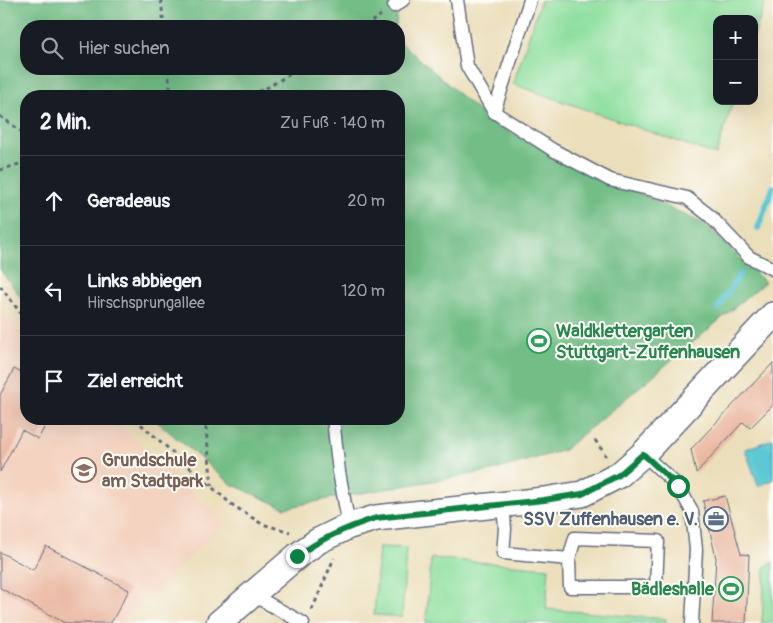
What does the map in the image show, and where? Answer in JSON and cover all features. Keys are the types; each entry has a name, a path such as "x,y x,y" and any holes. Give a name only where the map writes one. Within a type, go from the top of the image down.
{"street":[{"path":"219,623 297,556 318,541 349,526 376,518 544,500 582,494 619,475 643,454 773,315"}],"lane":[{"path":"457,0 467,66 494,112 553,150 610,180 687,198 710,216 749,257 773,269"},
{"path":"494,112 530,0"},
{"path":"334,425 339,472 349,526"},
{"path":"643,454 678,486 692,511 696,550 692,623"},
{"path":"503,503 505,529 503,553 569,559"},
{"path":"574,538 658,541 656,587 570,587 569,559 574,538"},
{"path":"253,595 306,619"}],"path":[{"path":"161,0 163,20"},
{"path":"169,75 170,90"},
{"path":"263,90 289,75"},
{"path":"0,116 20,131"},
{"path":"0,170 20,164"},
{"path":"0,286 20,312"},
{"path":"142,425 231,504 262,524"},
{"path":"206,425 212,487"},
{"path":"306,619 334,557 318,541"}],"shaded area":[{"name":"Grundschule am Stadtpark","path":"0,307 20,332 20,425 119,425 226,522 120,623 0,623"}],"green space":[{"name":"Waldklettergarten Stuttgart-Zuffenhausen","path":"0,0 398,0 396,20 20,20 20,75 405,75 405,46 493,124 706,225 765,282 564,450 491,471 285,508 231,484 161,425 405,425 405,90 20,90 20,296 0,269"},
{"path":"541,0 766,0 758,25 758,15 713,15 713,105 732,105 716,155 513,84"},
{"path":"379,547 406,548 402,617 374,615"},
{"path":"431,558 549,568 546,609 666,619 665,623 426,623"},
{"path":"773,562 773,623 762,623 765,567"}],"water":[{"path":"773,439 773,480 758,486 745,449"}],"building":[{"path":"773,363 773,405 750,428 743,422 696,473 691,449"},
{"path":"14,369 20,372 20,425 46,425 38,439 22,430 0,472 0,395"},
{"name":"Bädleshalle","path":"725,496 741,554 749,555 746,623 712,623 716,558 703,501"},
{"path":"46,546 129,590 111,623 65,623 0,588 0,552 33,570"}],"waterway":[{"path":"758,228 773,187"},
{"path":"718,308 740,274"}],"place":[{"name":"Waldklettergarten Stuttgart-Zuffenhausen","path":"539,341"},
{"name":"Grundschule am Stadtpark","path":"84,470"},
{"name":"SSV Zuffenhausen e. V.","path":"716,519"},
{"name":"Bädleshalle","path":"731,589"}],"route":[{"path":"297,556 318,541 349,526 376,518 544,500 582,494 619,475 643,454 678,486"}]}
